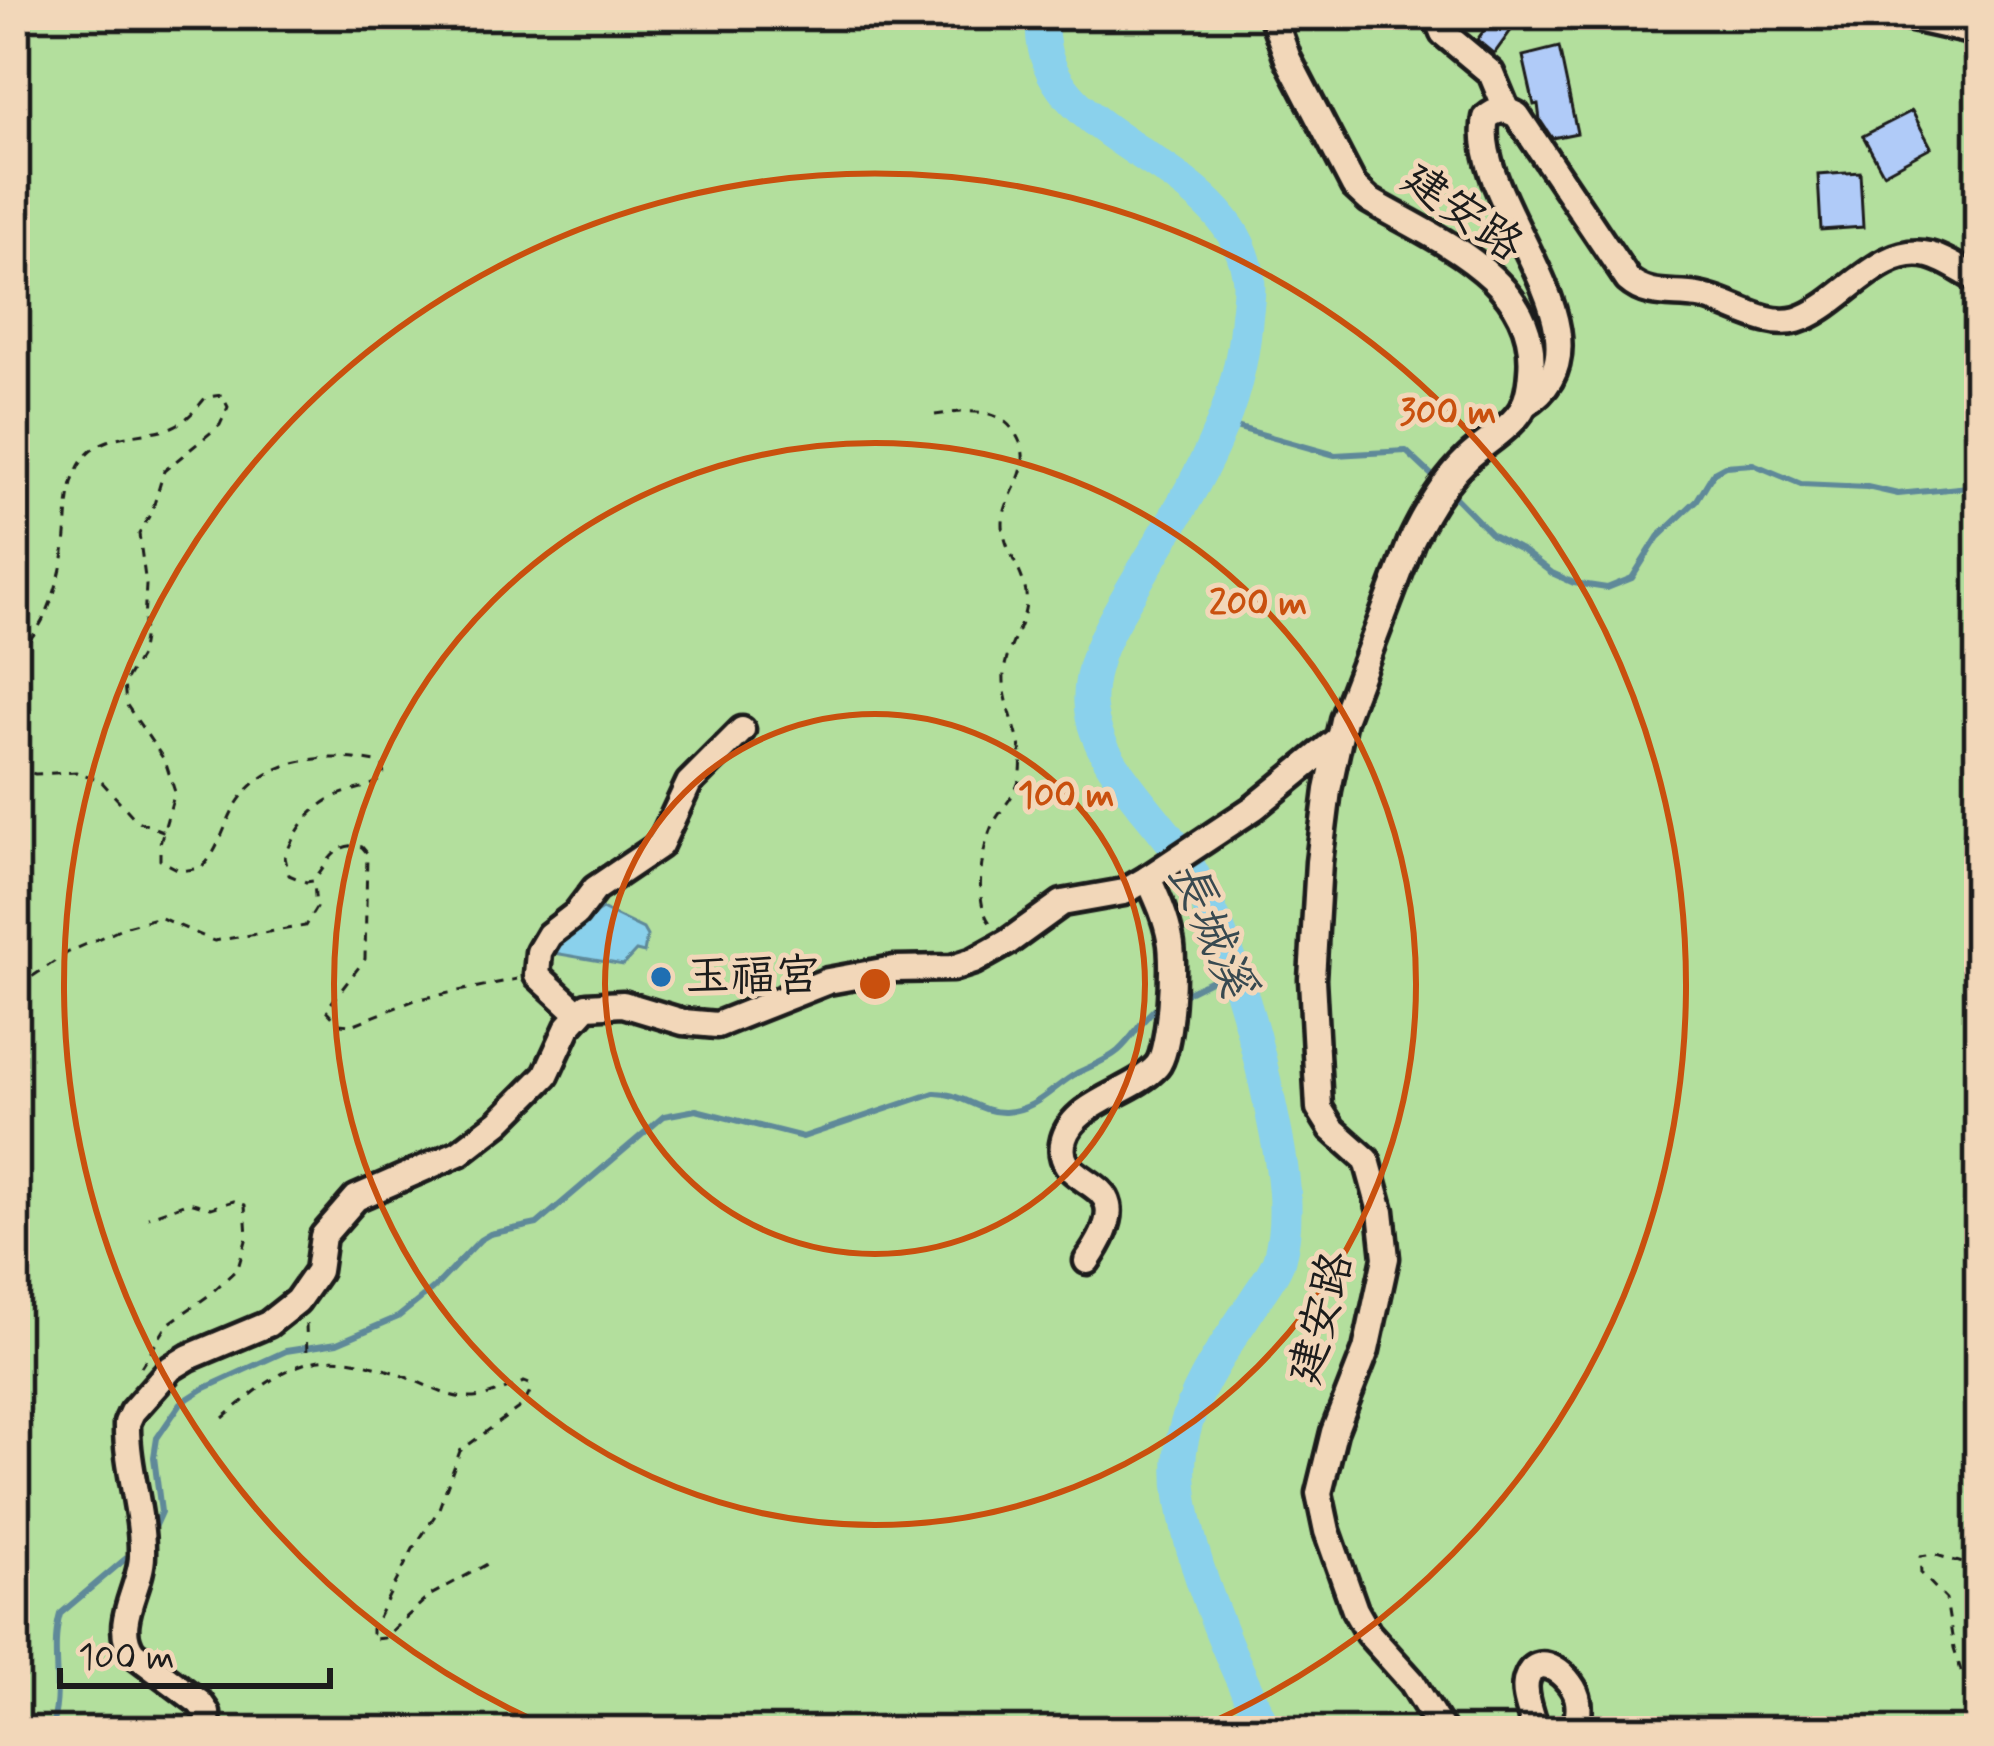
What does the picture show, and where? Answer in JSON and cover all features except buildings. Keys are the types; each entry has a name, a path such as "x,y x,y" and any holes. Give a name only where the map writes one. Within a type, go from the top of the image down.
{"street":[{"name":"建安路","path":"1272,15 1288,59 1354,186 1369,200 1482,268 1521,310 1532,361 1524,405 1517,417 1458,469 1411,542 1338,739 1318,862 1312,979 1316,1089 1324,1119 1367,1160 1381,1211 1386,1258 1366,1349 1328,1453 1321,1506 1342,1578 1362,1624 1412,1682 1442,1731"},
{"path":"1436,15 1443,32 1491,74 1506,109 1523,124 1628,280 1648,292 1702,296 1780,322 1816,311 1865,275 1913,253 1939,258 1979,280"},
{"path":"1898,15 1979,33"},
{"path":"1506,109 1486,118 1483,144 1548,295 1557,332 1552,380 1546,392 1524,405"},
{"path":"577,1012 537,975 539,952 549,935 577,914 601,884 660,845 689,783 742,730"},
{"path":"208,1731 207,1713 200,1703 125,1643 125,1621 142,1556 128,1423 132,1412 171,1368 268,1324 297,1301 318,1271 323,1235 356,1198 459,1153 499,1122 546,1076 577,1012 587,1006 623,1004 683,1022 717,1025 814,984 894,969 952,968 1008,942 1062,904 1124,892 1255,807 1338,739"},
{"path":"1087,1261 1106,1235 1110,1211 1102,1195 1067,1164 1062,1153 1066,1132 1082,1114 1152,1071 1168,1043 1172,953 1154,873"},
{"path":"1535,1731 1525,1689 1536,1667 1548,1665 1563,1672 1579,1699 1575,1731"}],"path":[{"path":"15,652 30,641 44,616 61,566 76,472 87,455 123,434 170,427 185,420 206,397 222,395 228,407 220,425 169,464 139,534 146,585 143,639 140,656 124,683 126,704 171,773 175,792 160,843 160,860 181,872 208,862 241,798 270,770 326,760 376,762 386,771 378,783 338,795 305,818 292,838 285,867 297,879 313,881"},
{"path":"935,415 975,409 996,415 1020,443 1024,461 1006,503 1003,524 1026,596 1004,675 1004,693 1022,749 1021,775 1017,790 991,829 981,902 984,917 1008,942"},
{"path":"15,768 35,774 76,772 100,780 137,821 166,832"},
{"path":"15,981 30,978 67,952 158,917 214,941 305,926 316,908 313,881 338,848 355,844 367,853 365,959 326,1010 339,1024 352,1025 415,1000 537,975"},
{"path":"148,1217 189,1202 211,1208 234,1201 245,1204 247,1237 238,1268 168,1324 140,1368 152,1390"},
{"path":"223,1418 291,1370 320,1358 348,1357 377,1364 443,1392 470,1398 529,1384 524,1404 460,1451 438,1511 413,1549 372,1630 372,1639 384,1638 429,1596 491,1562"},
{"path":"1979,1568 1933,1554 1920,1556 1922,1573 1946,1599 1954,1649 1979,1726"}],"green space":[{"path":"15,15 1979,15 1979,1731 15,1731"}],"water":[{"path":"602,909 643,929 647,936 644,953 636,951 623,965 554,953 553,940"}],"waterway":[{"name":"長城溪","path":"1043,15 1047,58 1066,93 1096,122 1205,201 1233,234 1249,280 1241,358 1222,425 1192,488 1105,638 1090,703 1104,750 1182,855 1221,935 1252,1028 1280,1157 1285,1209 1279,1259 1195,1400 1183,1437 1180,1469 1183,1506 1204,1587 1266,1731"},
{"path":"1225,424 1335,455 1406,451 1439,482"},
{"path":"1449,491 1492,535 1552,573 1574,583 1607,588 1632,578 1658,537 1697,500 1714,472 1725,466 1753,464 1801,484 1867,487 1898,494 1979,486"},
{"path":"1180,996 1236,968"},
{"path":"152,1532 161,1512 154,1457 157,1438 181,1403 286,1351 337,1343 398,1317 480,1240 537,1224 664,1116 696,1110 803,1137 934,1093 996,1111 1016,1110 1113,1055 1162,1003"},
{"path":"50,1731 60,1614 130,1555"}],"place":[{"name":"玉福宮","path":"661,977"}]}
